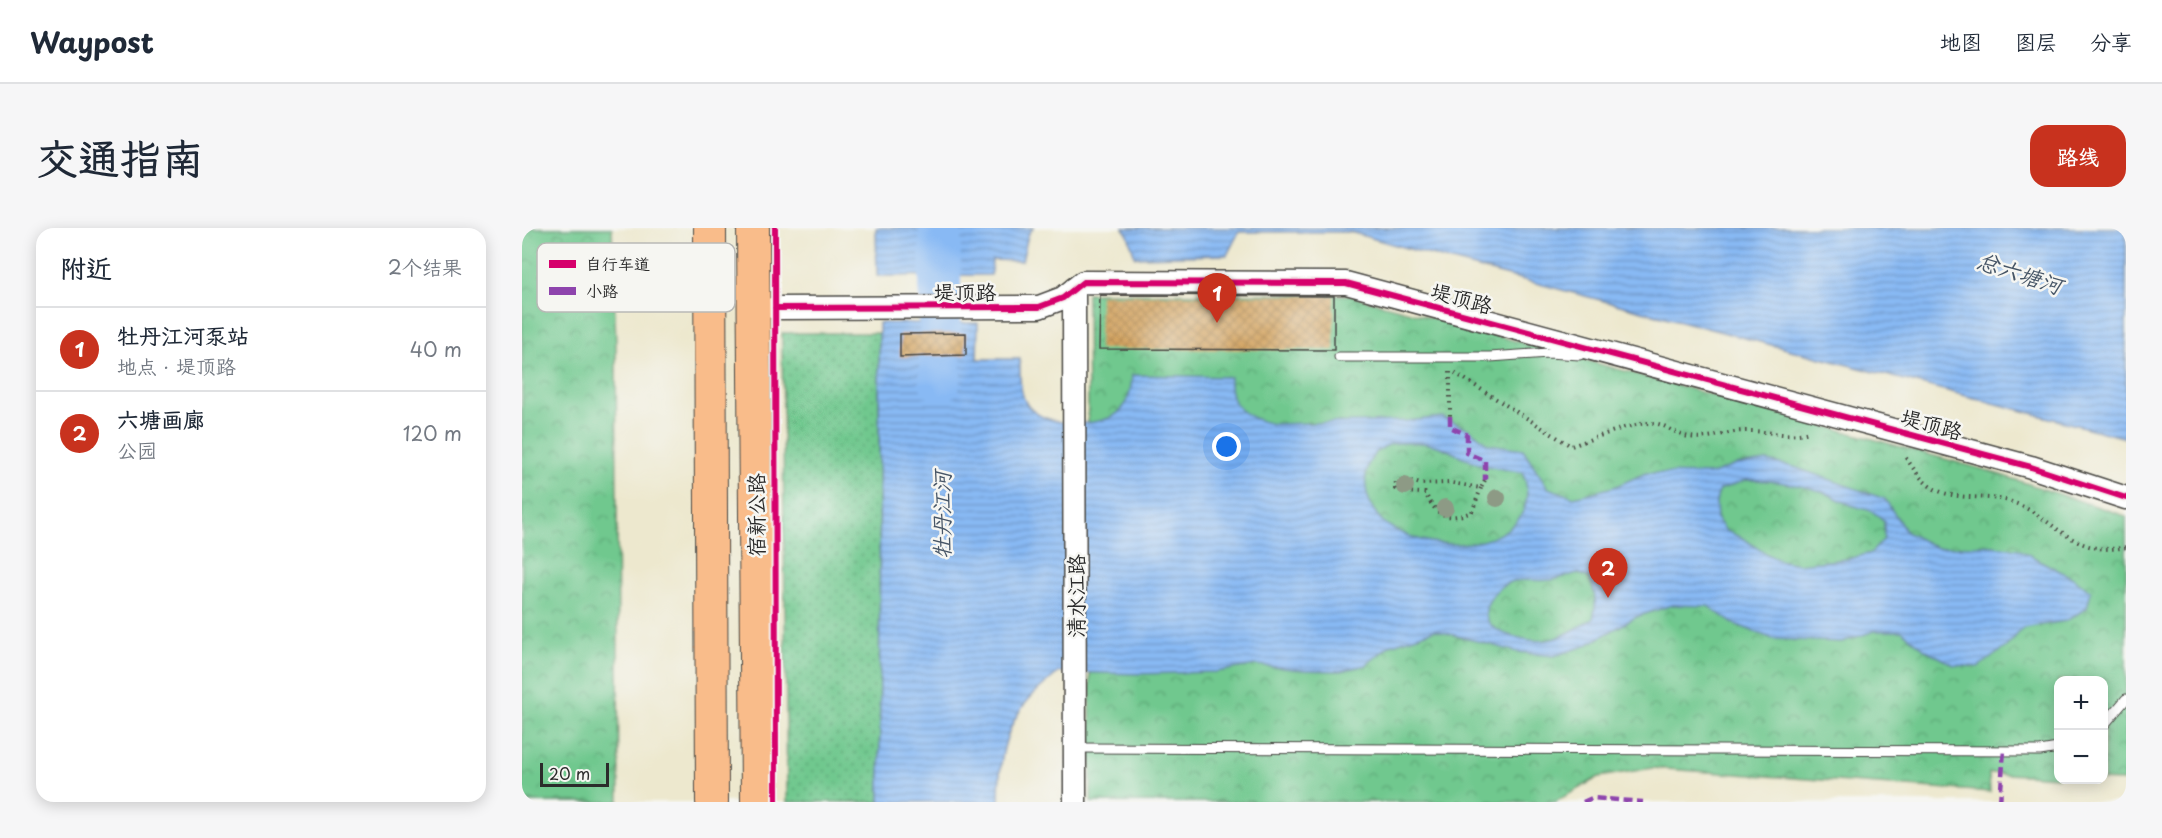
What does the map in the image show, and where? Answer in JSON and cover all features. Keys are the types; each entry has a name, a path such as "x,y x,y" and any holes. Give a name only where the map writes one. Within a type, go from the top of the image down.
{"highway":[{"name":"宿新公路","path":"710,228 710,243"},
{"name":"宿新公路","path":"753,228 757,802"},
{"name":"宿新公路","path":"710,312 712,802"}],"street":[{"name":"堤顶路","path":"775,308 1039,307 1063,298 1083,282 1346,283 2020,464 2126,498"},
{"name":"清水江路","path":"1074,289 1076,389 1075,802"}],"lane":[{"path":"1339,357 1490,357 1548,353 1621,357"},
{"path":"2108,719 2126,699"},
{"path":"1075,748 2040,751 2054,749"}],"path":[{"path":"1450,416 1450,369 1571,446 1639,425 1653,423 1683,436 1700,438 1716,437 1736,431 1786,436 1799,435 1818,429"},
{"path":"1902,452 1924,482 1935,490 2007,500 2029,510 2063,535 2081,544 2115,549 2126,547"},
{"path":"1481,488 1452,483 1420,484 1408,480 1396,481 1395,489 1403,492 1425,493 1430,505 1438,513 1449,518 1460,517 1472,512 1485,480"}],"green space":[{"path":"522,228 612,228 613,243 537,243 537,312 615,312 619,802 522,802"},
{"path":"1087,293 1348,295 1989,471 2126,516 2126,781 2108,780 2108,676 2054,676 2054,777 1989,773 1990,792 1652,768 1599,777 1555,802 1091,802"},
{"path":"782,333 879,333 880,802 787,802"}],"water":[{"path":"876,228 1033,228 1028,235 1022,261 992,260 991,275 877,276"},
{"name":"总六塘河","path":"1123,228 2126,228 2126,438 1452,261 1350,232 1239,232 1227,255 1135,257 1128,235"},
{"path":"879,323 978,323 977,359 1020,359 1021,386 1025,401 1032,410 1056,421 1086,423 1112,416 1121,410 1126,402 1131,389 1132,375 1230,377 1232,396 1240,409 1254,418 1273,424 1407,421 1442,417 1471,430 1488,444 1523,449 1548,488 1574,497 1614,487 1646,473 1712,474 1736,465 1767,461 1794,467 1885,499 1906,532 1937,548 1985,545 2018,549 2073,578 2091,591 2087,608 2066,621 2023,628 2006,647 1978,667 1954,665 1926,650 1902,631 1874,631 1842,642 1773,639 1732,623 1708,606 1672,605 1636,617 1585,646 1554,656 1518,652 1435,630 1390,645 1366,665 1341,671 1256,665 1216,672 1138,674 1059,672 1031,697 1014,721 1004,746 999,802 880,802","holes":["1423,443 1439,446 1480,464 1522,472 1527,491 1523,511 1516,522 1503,532 1488,539 1455,544 1438,543 1406,535 1382,520 1368,498 1366,472 1370,460 1379,450 1391,444","1746,480 1784,483 1821,491 1876,514 1884,521 1884,539 1871,553 1848,559 1798,564 1779,560 1726,531 1717,519 1716,502 1719,490","1578,573 1589,578 1595,598 1593,619 1559,637 1542,641 1502,632 1487,620 1488,602 1506,584 1522,580 1558,579"]}],"building":[{"path":"1100,295 1334,296 1334,350 1099,349"},
{"path":"966,333 966,355 900,357 900,334"}],"waterway":[{"name":"牡丹江河","path":"940,228 940,381"}],"marked path":[{"path":"1450,416 1450,427 1467,435 1467,453 1485,461 1485,480"},
{"path":"2000,802 2004,750"},
{"path":"1583,802 1592,798 1643,802"}],"cycle path":[{"path":"775,228 776,802"},
{"path":"775,308 1039,307 1063,298 1083,282 1346,283 2031,467 2126,498"}],"place":[{"name":"牡丹江河泵站","path":"1217,323"},
{"name":"六塘画廊","path":"1608,598"}]}
